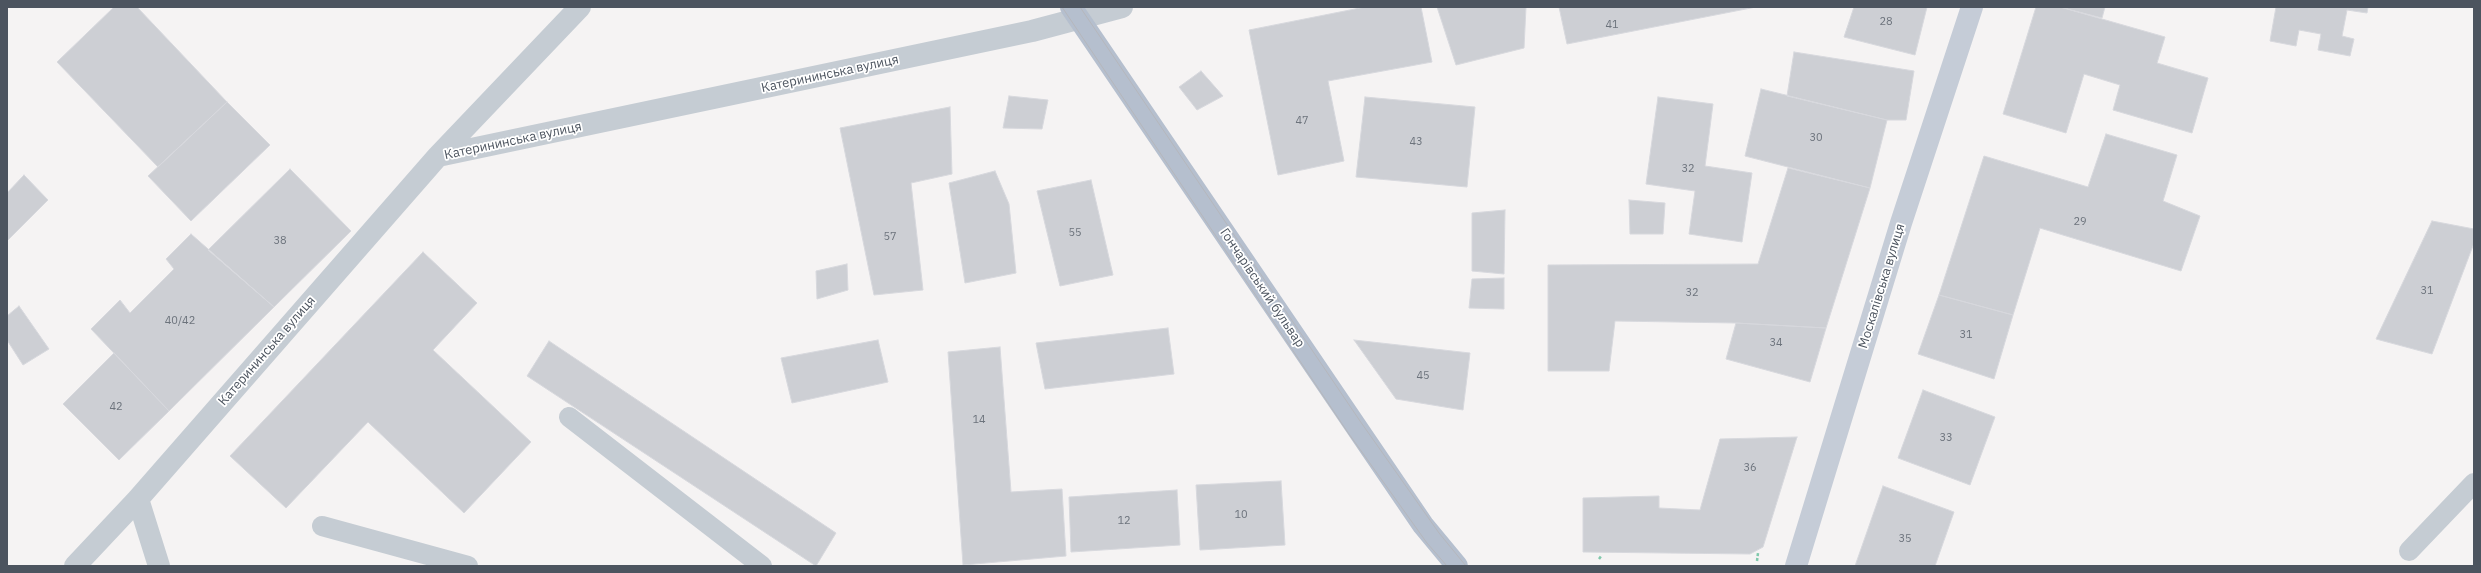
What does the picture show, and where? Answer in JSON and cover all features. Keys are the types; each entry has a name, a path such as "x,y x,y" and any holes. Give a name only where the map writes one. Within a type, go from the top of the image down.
{"main road":[{"name":"Москалівська вулиця","path":"1796,566 1899,231 1972,7"},
{"name":"Гончарівський бульвар","path":"1075,12 1423,525 1456,566"}],"street":[{"path":"438,156 580,7"},
{"name":"Катерининська вулиця","path":"75,566 138,499 438,156 1032,31 1075,12 1122,7"},
{"path":"138,499 159,566"}],"lane":[{"path":"569,417 741,560 762,566"},
{"path":"2409,551 2474,483"},
{"path":"322,526 468,566"}],"path":[{"path":"1757,561 1758,553"},
{"path":"1599,559 1602,555"}],"building":[{"path":"114,7 137,7 227,102 158,167 57,62"},
{"path":"1365,7 1421,7 1432,62 1328,81 1344,161 1278,175 1249,30"},
{"path":"1437,7 1526,7 1524,48 1456,65"},
{"path":"1559,7 1756,7 1567,44"},
{"path":"1854,7 1927,7 1915,55 1844,37"},
{"path":"2036,7 2060,7 2165,37 2157,63 2208,78 2192,133 2113,110 2120,85 2084,74 2066,133 2003,114"},
{"path":"2060,7 2105,7 2102,18"},
{"path":"2276,7 2368,7 2367,13 2347,10 2342,36 2354,39 2350,56 2318,50 2321,34 2299,30 2296,46 2270,41"},
{"path":"1794,52 1914,71 1906,120 1887,120 1787,96"},
{"path":"1201,71 1223,96 1197,110 1179,87"},
{"path":"1761,89 1887,120 1870,188 1745,156"},
{"path":"1009,96 1048,100 1042,129 1003,128"},
{"path":"1365,97 1475,107 1467,187 1356,177"},
{"path":"1658,97 1713,104 1705,166 1752,173 1742,242 1689,234 1695,191 1646,184"},
{"path":"227,102 270,145 191,221 148,176"},
{"path":"950,107 952,174 911,183 923,290 874,295 840,128"},
{"path":"2106,134 2177,155 2163,201 2200,216 2181,271 2040,228 2013,315 1939,295 1984,156 2088,187"},
{"path":"1788,168 1870,188 1826,328 1736,323 1615,321 1609,371 1548,371 1548,265 1758,264"},
{"path":"290,169 351,231 274,307 208,250"},
{"path":"995,171 1009,204 1016,273 965,283 949,183"},
{"path":"24,175 48,200 7,241 7,193"},
{"path":"1091,180 1113,275 1060,286 1037,191"},
{"path":"1629,200 1665,203 1663,234 1630,234"},
{"path":"1505,210 1504,274 1472,271 1472,213"},
{"path":"2432,221 2474,229 2474,243 2432,354 2376,339"},
{"path":"191,234 274,307 169,411 91,329 120,300 130,313 174,269 166,259"},
{"path":"423,252 477,303 433,350 531,442 464,513 368,422 286,508 230,456"},
{"path":"847,264 848,290 817,299 816,271"},
{"path":"1504,278 1504,309 1469,308 1472,279"},
{"path":"1939,295 2013,315 1994,379 1918,354"},
{"path":"19,306 49,349 23,365 7,340 7,316"},
{"path":"1736,323 1826,328 1810,382 1726,359"},
{"path":"1168,328 1174,374 1045,389 1036,343"},
{"path":"878,340 888,382 792,403 781,358"},
{"path":"1354,340 1470,353 1463,410 1396,399"},
{"path":"549,341 836,533 816,566 527,376"},
{"path":"1000,347 1011,492 1062,489 1066,556 963,565 948,352"},
{"path":"114,353 169,411 119,460 63,404"},
{"path":"1923,390 1995,417 1970,485 1898,458"},
{"path":"1797,437 1763,547 1750,554 1583,552 1583,498 1659,496 1659,508 1700,510 1720,439"},
{"path":"1281,481 1285,545 1200,550 1196,485"},
{"path":"1883,486 1954,512 1935,566 1855,566"},
{"path":"1177,490 1180,545 1071,552 1069,497"}],"tram line":[{"path":"1062,7 1349,434 1427,543 1447,566"},
{"path":"1080,7 1360,421 1439,533 1466,566"}]}
